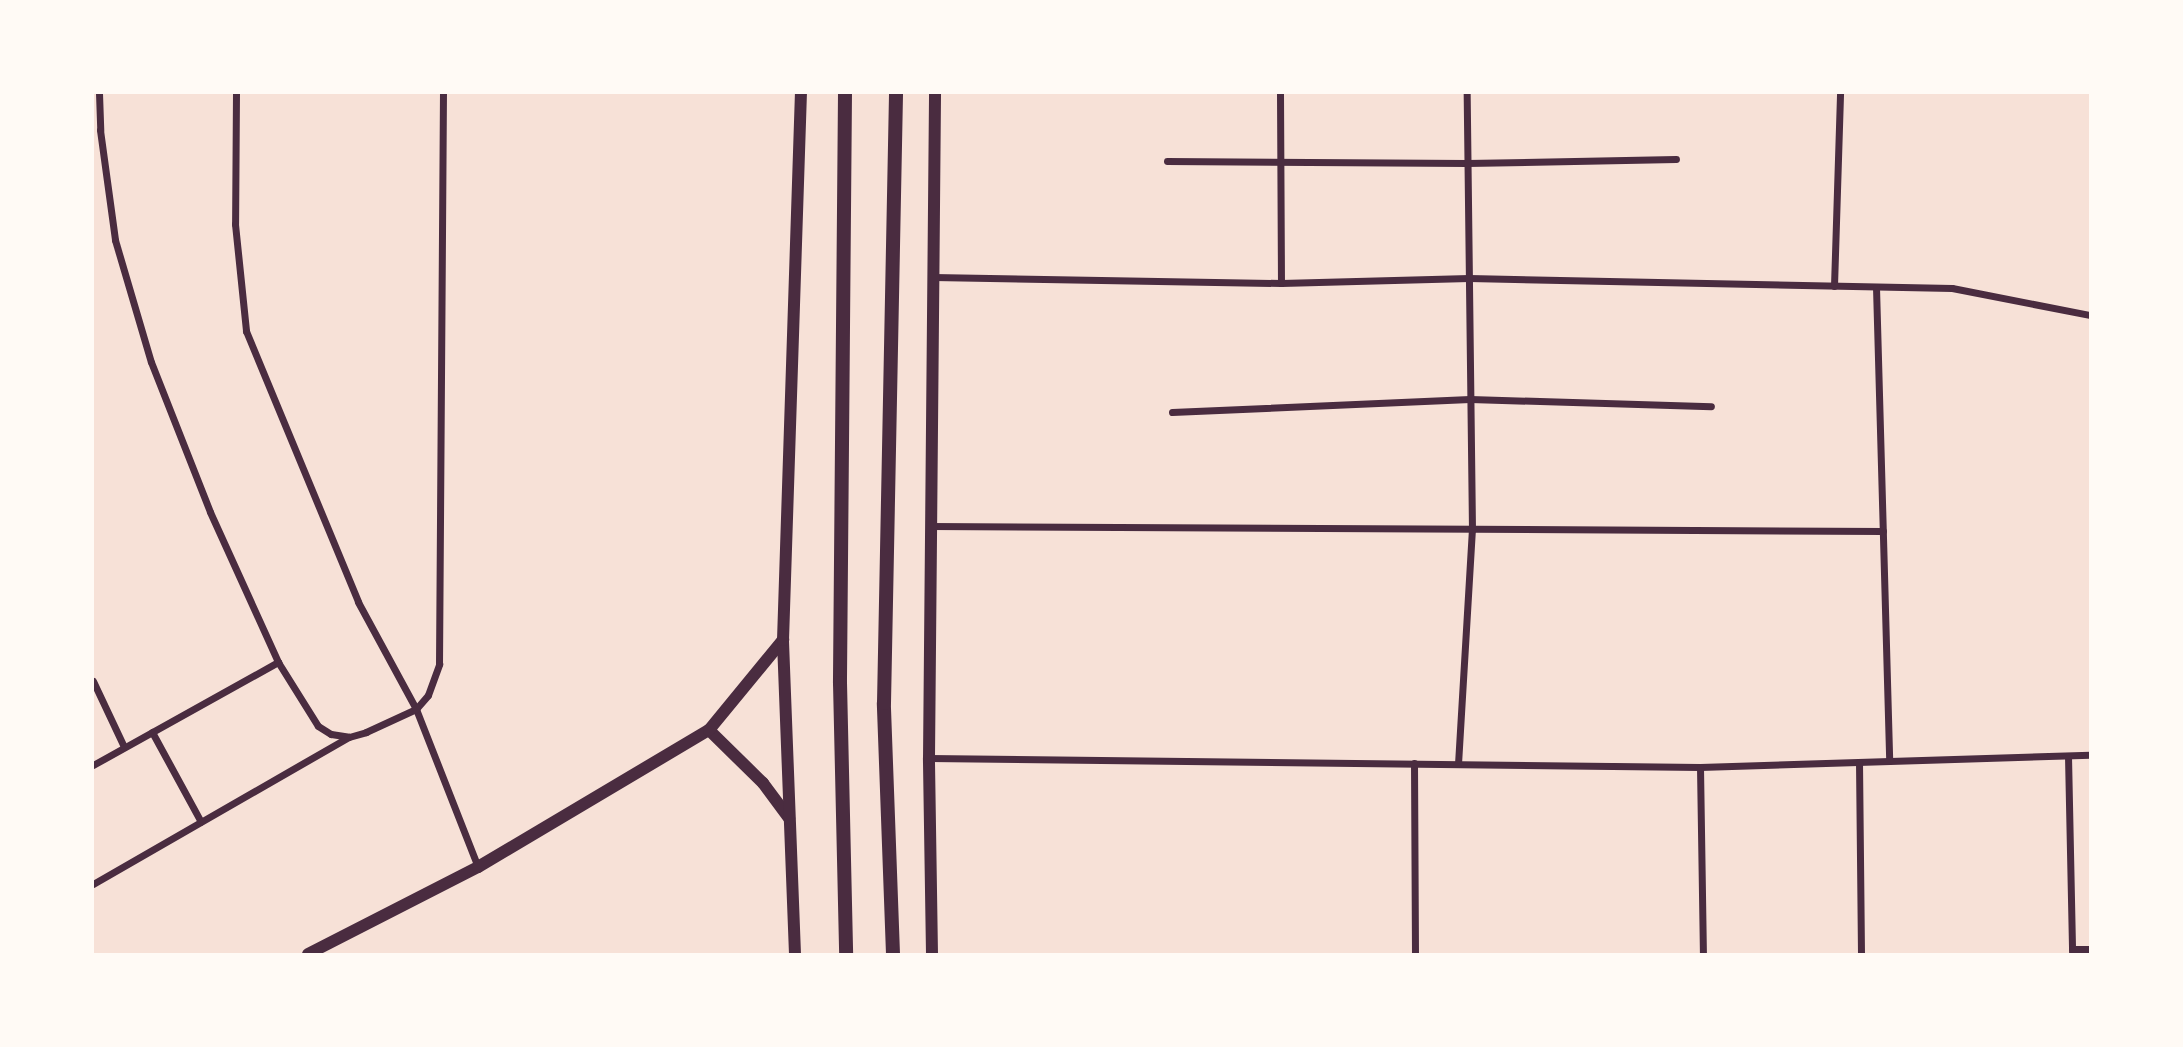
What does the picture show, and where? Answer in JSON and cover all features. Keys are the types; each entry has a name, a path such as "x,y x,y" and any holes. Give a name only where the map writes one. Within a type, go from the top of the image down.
{"main road":[{"path":"845,93 840,683 846,954"},
{"path":"893,954 884,703 896,93"}],"street":[{"path":"99,93 100,130 115,240 151,362 210,512 278,662 318,726 331,734 349,737"},
{"path":"236,93 235,224 247,331 358,602 416,709 478,867"},
{"path":"93,884 349,737 416,709 428,695 439,664 443,93"},
{"path":"795,954 783,640 801,93"},
{"path":"932,954 929,758 935,93"},
{"path":"1280,93 1281,283"},
{"path":"1458,764 1472,530 1467,93"},
{"path":"1834,286 1840,93"},
{"path":"1167,161 1467,163 1676,159"},
{"path":"932,277 1281,283 1469,278 1952,289 2090,314"},
{"path":"1876,287 1889,761"},
{"path":"1172,412 1470,399 1711,406"},
{"path":"930,526 1883,531"},
{"path":"308,954 478,867 709,730 783,640"},
{"path":"93,765 278,662"},
{"path":"93,681 124,747"},
{"path":"709,730 763,783 789,818"},
{"path":"152,732 201,822"},
{"path":"929,758 1700,767 2090,755"},
{"path":"2068,756 2072,952 2090,949"},
{"path":"1859,762 1861,954"},
{"path":"1413,763 1415,954"},
{"path":"1700,767 1703,954"}]}
